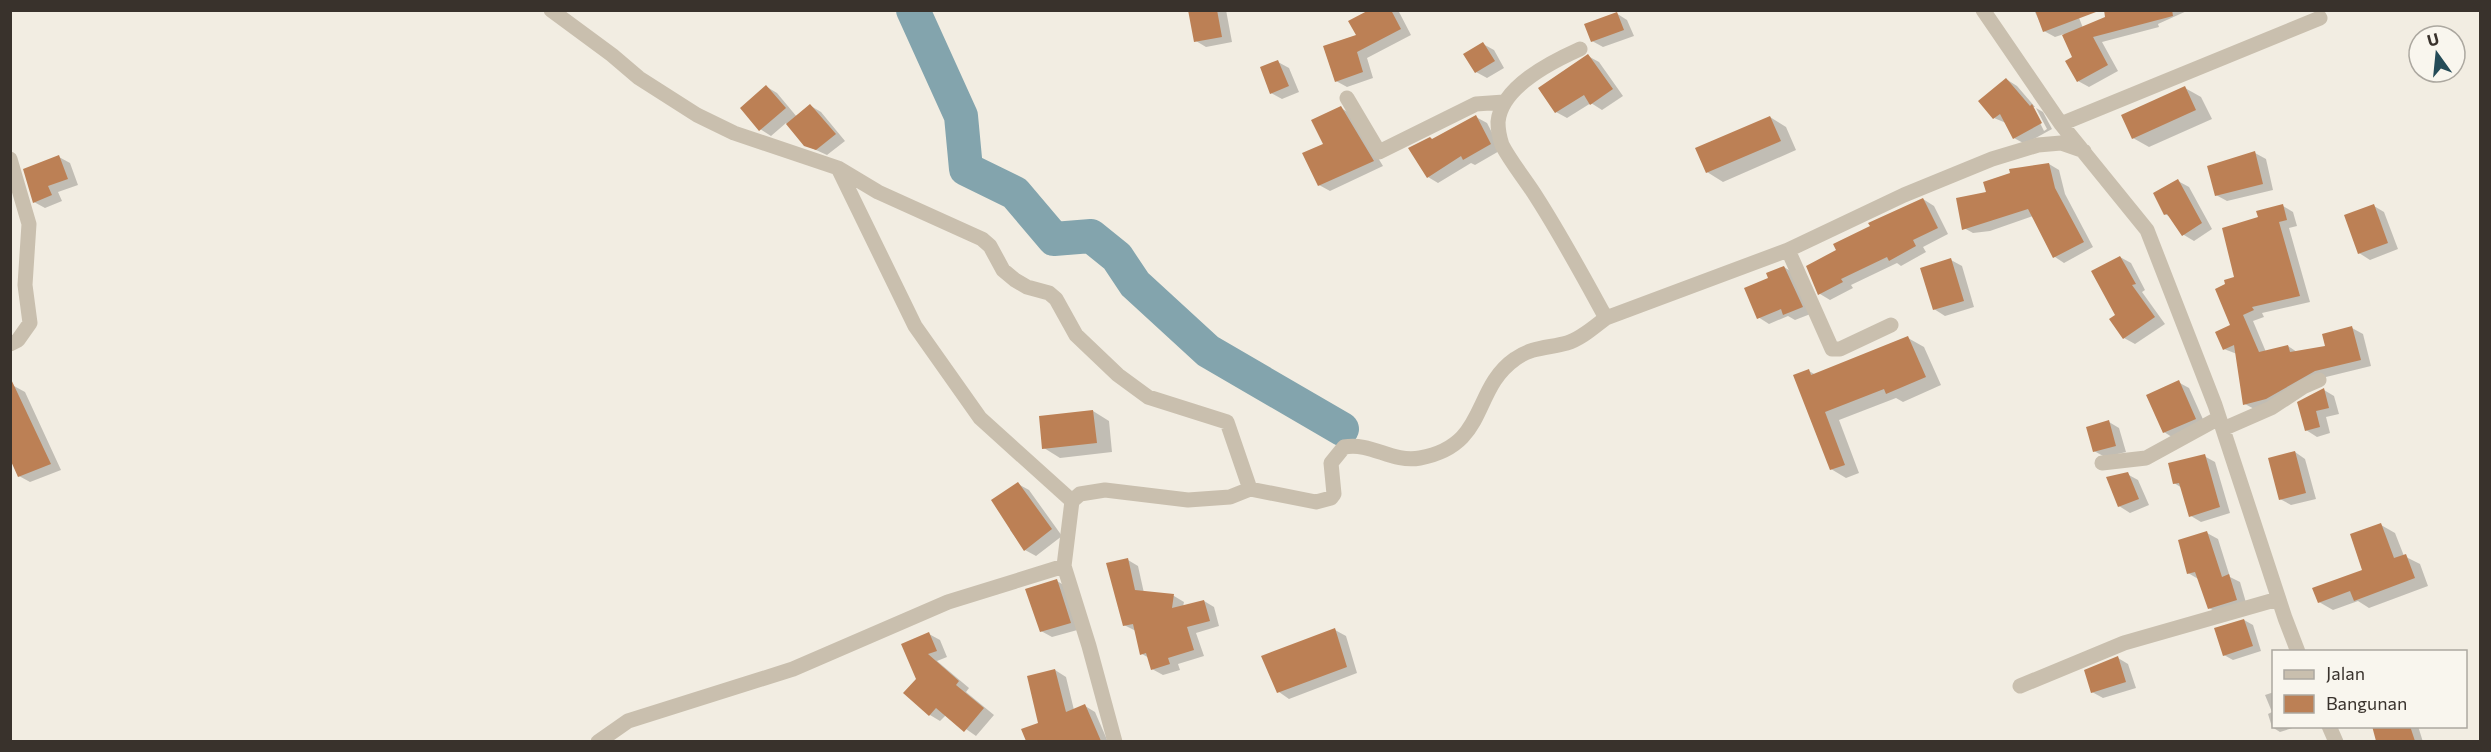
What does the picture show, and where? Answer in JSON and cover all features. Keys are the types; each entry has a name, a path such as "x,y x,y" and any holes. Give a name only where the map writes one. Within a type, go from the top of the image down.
{"street":[{"path":"551,10 639,78 697,115 734,133 838,168 878,192 982,239 990,246 1003,270 1027,287 1049,293 1086,347 1118,375 1148,397 1227,422 1250,489"},
{"path":"1983,10 2061,124 2147,230 2221,424 2278,599 2298,650"},
{"path":"2061,124 2320,18"},
{"path":"1580,49 1544,69 1504,102 1498,123 1501,142 1562,240 1606,318"},
{"path":"1347,98 1379,152 1476,104 1504,102"},
{"path":"1114,741 1089,645 1064,566 1072,501 1080,494 1105,490 1188,500 1230,497 1250,489 1316,502 1325,501 1334,494 1331,463 1344,447 1366,447 1396,459 1420,458 1449,448 1468,433 1503,370 1515,358 1534,349 1578,339 1606,318 1788,250 1904,195 1992,159 2038,145 2061,143 2085,151"},
{"path":"10,159 29,224 25,285 30,323 18,340 10,344"},
{"path":"838,168 915,326 980,418 1072,501"},
{"path":"1788,250 1832,349 1840,349 1892,325"},
{"path":"2102,463 2146,458 2221,424 2271,408 2303,387 2319,380"},
{"path":"598,741 628,721 794,669 948,602 1064,566"},
{"path":"2020,686 2124,643 2278,599"}],"building":[{"path":"1188,10 1217,10 1222,37 1194,42"},
{"path":"1369,10 1391,10 1401,29 1357,52 1363,72 1335,82 1323,46 1356,35 1348,21"},
{"path":"2035,10 2096,10 2096,12 2043,32"},
{"path":"2104,10 2172,10 2173,16 2093,37 2108,65 2077,82 2065,61 2072,57 2062,35 2105,17"},
{"path":"1617,12 1624,30 1591,42 1584,24"},
{"path":"1483,42 1495,61 1475,73 1463,54"},
{"path":"1588,54 1613,89 1590,105 1584,95 1555,113 1538,88"},
{"path":"1278,60 1289,86 1270,94 1260,67"},
{"path":"2006,78 2030,106 2032,104 2042,123 2013,139 2000,114 1993,119 1978,101"},
{"path":"766,85 786,108 759,131 740,108"},
{"path":"2185,86 2196,110 2132,139 2121,115"},
{"path":"810,104 836,134 816,150 804,146 786,124"},
{"path":"1341,106 1374,161 1318,186 1302,153 1323,144 1311,120"},
{"path":"1476,115 1491,144 1463,160 1461,156 1427,178 1408,148 1430,137 1432,139"},
{"path":"1770,116 1781,141 1706,173 1695,148"},
{"path":"2255,151 2263,184 2215,196 2207,166"},
{"path":"59,155 68,179 48,186 52,195 33,203 23,169"},
{"path":"2049,163 2055,188 2084,242 2053,258 2028,209 1962,230 1956,198 1986,192 1983,182 2010,173 2009,169"},
{"path":"2178,179 2202,223 2182,236 2167,214 2164,215 2153,193"},
{"path":"1923,198 1938,228 1913,240 1916,246 1889,261 1887,257 1841,279 1843,282 1818,295 1806,266 1836,250 1833,244 1870,226 1868,223"},
{"path":"2283,204 2287,220 2279,222 2300,296 2252,307 2254,310 2243,315 2259,352 2288,345 2290,352 2325,346 2322,334 2352,326 2361,360 2315,371 2266,399 2243,405 2234,345 2223,350 2215,332 2230,325 2215,289 2225,284 2224,280 2234,277 2222,228 2258,217 2256,211"},
{"path":"2374,204 2388,243 2358,254 2344,215"},
{"path":"2120,256 2136,284 2132,285 2155,317 2123,339 2109,319 2115,315 2091,271"},
{"path":"1951,258 1964,301 1933,310 1920,268"},
{"path":"1784,266 1803,307 1783,315 1781,309 1757,319 1744,288 1768,278 1766,273"},
{"path":"1908,336 1926,377 1886,394 1884,389 1825,412 1845,465 1830,470 1793,375 1809,369 1811,375"},
{"path":"10,377 51,464 18,477 10,459"},
{"path":"2179,380 2196,419 2163,433 2146,395"},
{"path":"2324,388 2329,408 2316,411 2320,427 2305,431 2297,402"},
{"path":"1093,410 1097,443 1042,449 1039,416"},
{"path":"2109,420 2116,446 2093,452 2086,427"},
{"path":"2295,451 2306,493 2279,500 2268,458"},
{"path":"2205,454 2220,507 2189,517 2179,483 2173,484 2168,463"},
{"path":"2128,472 2139,499 2118,507 2106,477"},
{"path":"1018,482 1052,529 1024,551 991,500"},
{"path":"2381,523 2394,558 2406,554 2415,578 2354,601 2350,591 2318,603 2312,588 2362,570 2350,534"},
{"path":"2207,531 2222,577 2229,574 2237,600 2208,609 2195,572 2187,574 2178,540"},
{"path":"1128,558 1135,590 1174,594 1172,608 1204,600 1210,621 1187,627 1194,650 1168,658 1170,664 1151,670 1146,653 1140,655 1133,624 1123,626 1106,563"},
{"path":"1057,579 1071,623 1040,632 1025,589"},
{"path":"2244,619 2253,646 2223,656 2214,628"},
{"path":"1335,628 1347,667 1277,693 1261,656"},
{"path":"929,632 937,651 928,654 959,681 956,685 984,708 964,732 936,708 929,716 903,693 916,679 901,644"},
{"path":"2118,656 2126,682 2091,693 2084,670"},
{"path":"1055,669 1066,712 1085,704 1101,741 1026,741 1021,729 1038,723 1027,676"},
{"path":"2373,728 2411,728 2415,741 2376,741"}],"waterway":[{"path":"913,10 961,116 966,169 1015,193 1054,239 1091,236 1117,257 1135,284 1208,351 1342,429"}]}
